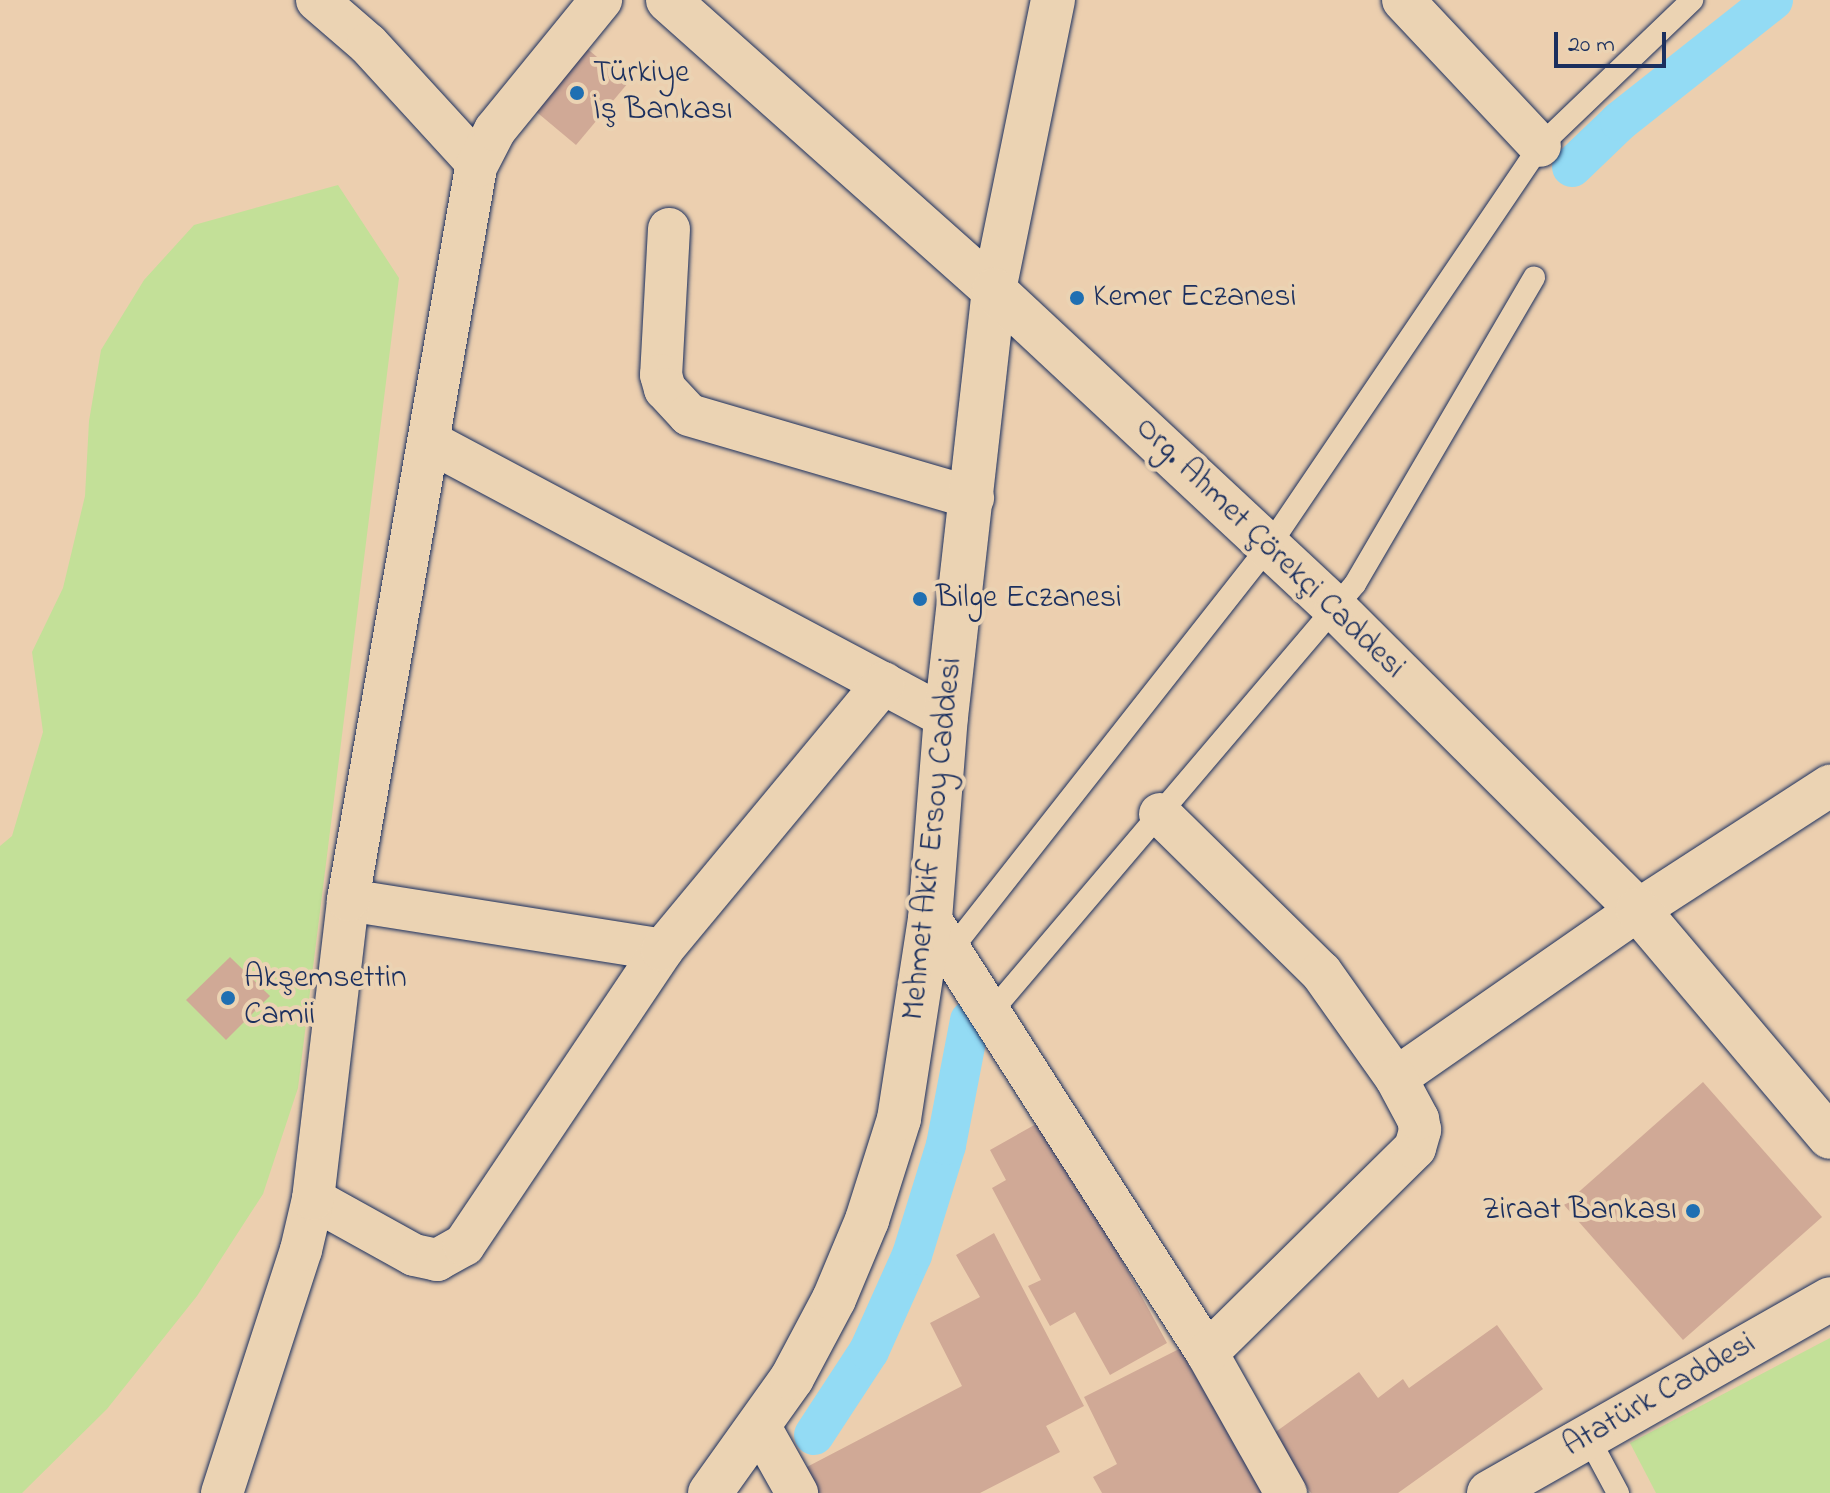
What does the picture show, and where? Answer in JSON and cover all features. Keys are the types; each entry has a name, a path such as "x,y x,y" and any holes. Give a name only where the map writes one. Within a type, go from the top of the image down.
{"street":[{"path":"317,0 368,44 477,163"},
{"path":"222,1493 301,1250 313,1199 348,900 477,163 495,130 601,0"},
{"name":"Org. Ahmet Çörekçi Caddesi","path":"668,0 994,290 1336,609 1638,910 1830,1137"},
{"name":"Mehmet Akif Ersoy Caddesi","path":"710,1493 792,1378 834,1299 867,1220 899,1119 918,994 941,934 946,717 994,290 1053,0"},
{"path":"1403,0 1540,146"},
{"path":"669,229 661,375 665,389 689,415 973,498"},
{"path":"430,442 946,717"},
{"path":"313,1199 414,1255 437,1260 451,1255 464,1245 662,950 884,683"},
{"path":"1396,1078 1638,910 1830,786"},
{"path":"1160,814 1321,972 1396,1078 1418,1119 1420,1130 1415,1148 1207,1353"},
{"path":"348,900 662,950"},
{"path":"941,934 1207,1353 1286,1493"},
{"name":"Atatürk Caddesi","path":"1489,1493 1830,1299"},
{"path":"760,1427 797,1493"}],"lane":[{"path":"941,934 1269,546 1540,146 1692,0"},
{"path":"992,1011 1336,609 1373,556 1534,278"},
{"path":"1588,1437 1618,1493"}],"green space":[{"path":"338,185 399,278 298,1088 263,1194 197,1296 107,1409 22,1493 0,1493 0,846 12,836 43,732 32,652 63,588 85,496 89,421 101,350 144,280 194,225"},
{"path":"1830,1338 1830,1493 1656,1493 1630,1443"}],"building":[{"name":"Türkiye İş Bankası","path":"578,41 628,83 576,145 527,104"},
{"name":"Akşemsettin Camii","path":"230,957 270,996 226,1040 186,1000"},
{"name":"Ziraat Bankası","path":"1703,1082 1822,1217 1683,1340 1564,1205"},
{"path":"1045,1119 1167,1343 1110,1375 1075,1312 1050,1326 1028,1286 1041,1280 992,1188 1006,1180 990,1150"},
{"path":"994,1233 1084,1406 1046,1426 1060,1452 980,1493 815,1493 803,1469 962,1386 930,1323 980,1297 956,1255"},
{"path":"1497,1325 1543,1389 1398,1493 1311,1493 1270,1436 1359,1372 1378,1398 1403,1379 1409,1388"},
{"path":"1187,1345 1263,1493 1102,1493 1093,1477 1117,1464 1084,1397"}],"waterway":[{"path":"1572,167 1620,121 1773,0"},
{"path":"814,1435 869,1351 912,1255 946,1145 970,1020"}],"place":[{"name":"Türkiye İş Bankası","path":"577,93"},
{"name":"Kemer Eczanesi","path":"1077,298"},
{"name":"Bilge Eczanesi","path":"920,599"},
{"name":"Akşemsettin Camii","path":"228,998"},
{"name":"Ziraat Bankası","path":"1693,1211"}]}
